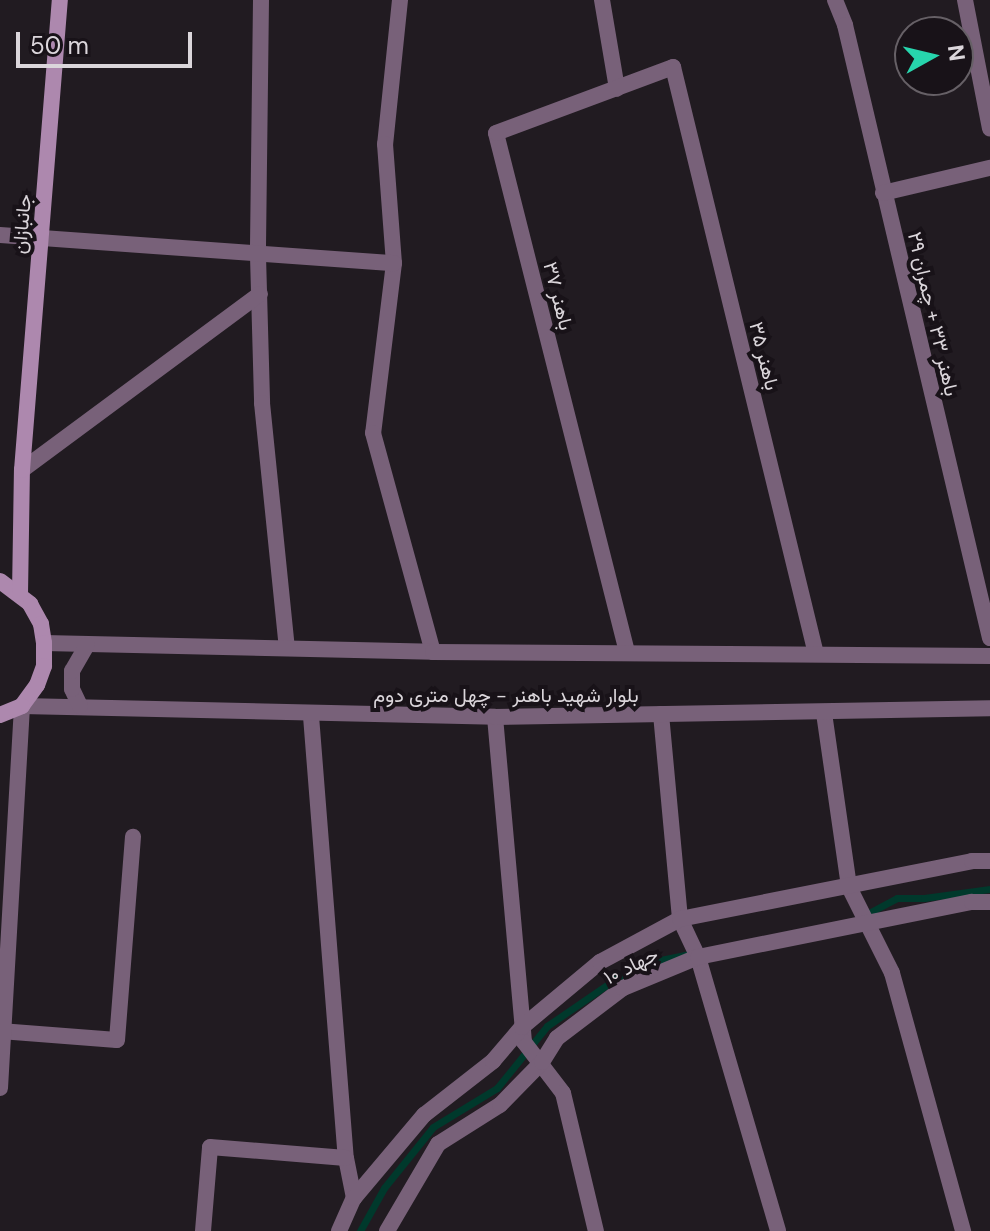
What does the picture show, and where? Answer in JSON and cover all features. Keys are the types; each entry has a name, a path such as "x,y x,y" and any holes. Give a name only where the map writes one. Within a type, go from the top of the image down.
{"main road":[{"name":"جانبازان","path":"20,594 22,470 60,0"},
{"path":"0,581 20,594 41,624 44,643 44,666 22,706 0,715"}],"street":[{"path":"261,0 258,256 262,403 287,648"},
{"path":"400,0 385,144 394,263 373,433 433,652"},
{"path":"602,0 617,89"},
{"name":"باهنر ۳۳ + چمران ۲۹","path":"835,0 845,25 990,638"},
{"path":"965,0 990,129"},
{"name":"باهنر ۳۷","path":"627,652 496,133 673,67"},
{"name":"باهنر ۳۵","path":"673,67 816,654"},
{"path":"883,193 990,168"},
{"path":"0,235 258,256 394,263"},
{"path":"22,470 260,294"},
{"path":"44,643 433,652 990,656"},
{"path":"80,706 72,689 72,671 87,645"},
{"path":"0,1088 22,706"},
{"name":"بلوار شهید باهنر - چهل متری دوم","path":"22,706 311,716 495,717 990,708"},
{"path":"824,713 849,887 892,973 963,1231"},
{"path":"661,714 680,919 698,957 778,1231"},
{"path":"311,716 346,1158 354,1198"},
{"path":"495,717 531,1046 563,1093 596,1231"},
{"path":"2,1031 117,1040 133,837"},
{"path":"339,1231 354,1198 424,1115 493,1061 531,1046 600,962 680,919 972,861 990,861"},
{"name":"جهاد ۱۰","path":"387,1231 438,1144 500,1105 531,1046 557,1038 623,988 698,957 972,902 990,902"},
{"path":"203,1231 210,1147 346,1158"}],"waterway":[{"path":"865,915 897,898 924,898 990,889"},
{"path":"360,1231 384,1188 433,1127 497,1088 547,1026 636,965 690,954"}]}
